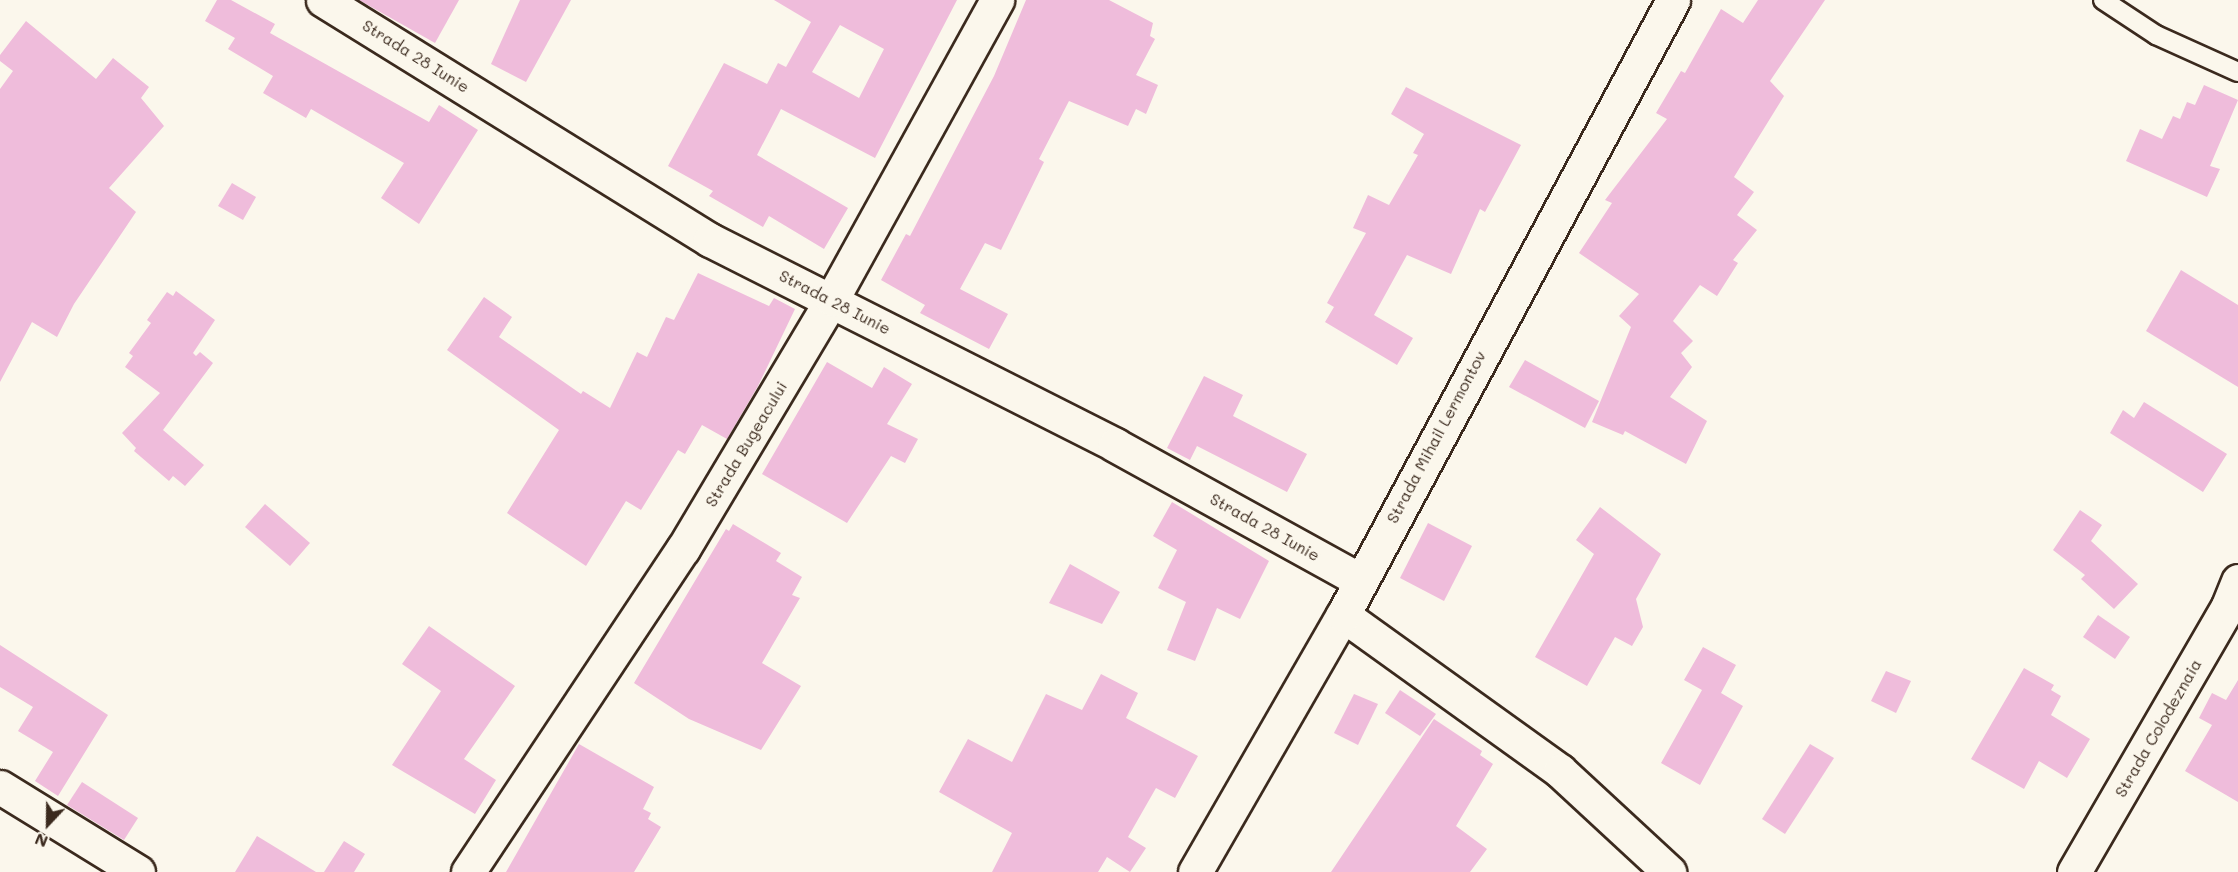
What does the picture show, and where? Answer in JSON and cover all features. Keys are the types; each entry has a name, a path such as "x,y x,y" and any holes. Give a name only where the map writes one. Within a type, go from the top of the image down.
{"street":[{"name":"Strada 28 Iunie","path":"323,0 710,240 832,299 1115,445 1360,580"},
{"name":"Strada Bugeacului","path":"468,872 683,549 832,299 997,0"},
{"name":"Strada Mihail Lermontov","path":"1195,872 1343,615 1673,0"},
{"name":"Strada Colodeznaia","path":"2074,872 2094,834 2157,732 2228,606 2238,582"},
{"path":"1343,615 1560,771 1669,872"},
{"path":"0,787 138,872"},
{"path":"2094,834 2099,872"}],"lane":[{"path":"2103,0 2156,35 2238,72"}],"building":[{"path":"217,0 231,0 275,24 270,33 429,122 439,105 478,130 419,224 381,198 404,163 311,109 306,118 263,93 273,76 228,49 235,38 205,21"},
{"path":"359,0 459,0 435,43"},
{"path":"520,0 571,0 526,82 491,64"},
{"path":"774,0 957,0 875,158 781,109 757,155 848,208 824,249 769,216 763,227 709,196 713,191 668,166 724,63 767,84 778,63 786,67 811,22","holes":["840,25 884,49 859,98 812,72"]},
{"path":"1026,0 1109,0 1153,23 1150,36 1155,39 1136,75 1158,85 1146,114 1136,109 1128,126 1069,101 1039,159 1044,162 1001,250 985,243 960,289 1008,314 989,349 920,313 925,305 881,280 906,234 910,236 994,76"},
{"path":"1758,0 1825,0 1770,81 1784,96 1734,177 1754,192 1737,215 1757,230 1733,260 1738,263 1717,296 1700,285 1673,321 1693,341 1681,353 1692,367 1670,397 1707,421 1686,464 1625,431 1623,435 1592,422 1631,327 1619,316 1639,294 1579,253 1612,203 1605,200 1667,119 1656,113 1681,71 1685,73 1721,9 1743,23"},
{"path":"26,21 96,79 113,58 149,87 141,98 164,126 109,188 136,212 74,304 57,337 32,322 0,382 0,89 13,71 0,61 0,55"},
{"path":"2204,85 2238,100 2210,166 2220,169 2207,197 2126,161 2140,129 2162,139 2173,116 2180,119 2187,102 2195,105"},
{"path":"1406,87 1521,145 1485,212 1480,209 1451,274 1407,255 1374,315 1413,338 1397,365 1325,322 1334,307 1327,303 1366,233 1353,228 1368,195 1389,205 1418,155 1413,153 1424,134 1391,114"},
{"path":"232,183 256,197 243,220 218,206"},
{"path":"2181,270 2238,305 2238,387 2146,331"},
{"path":"698,273 769,306 774,298 795,309 758,386 727,439 702,425 685,454 678,450 641,510 626,501 586,566 507,513 559,430 447,350 484,297 512,317 499,337 581,394 583,391 610,408 637,352 647,357 666,317 674,320"},
{"path":"176,291 215,320 193,353 196,356 200,352 213,363 163,430 204,465 185,486 173,476 169,481 134,451 136,448 122,433 160,393 125,367 133,356 129,353 151,323 147,320 167,292 173,296"},
{"path":"1525,360 1599,401 1585,428 1509,387"},
{"path":"827,362 872,388 884,367 912,384 887,424 918,439 905,463 891,456 847,523 762,474"},
{"path":"1204,376 1243,395 1233,416 1307,454 1287,492 1197,446 1190,460 1167,448"},
{"path":"2144,402 2227,454 2203,492 2110,433 2123,410 2134,418"},
{"path":"1172,502 1269,561 1240,619 1217,608 1195,661 1167,650 1186,602 1158,588 1177,550 1153,536"},
{"path":"265,504 310,543 290,566 245,527"},
{"path":"1600,507 1661,554 1636,599 1643,627 1632,646 1615,637 1587,686 1535,657 1594,554 1576,540"},
{"path":"2080,510 2102,525 2091,541 2138,584 2114,609 2081,579 2085,575 2053,550"},
{"path":"1428,523 1472,546 1444,601 1400,578"},
{"path":"733,524 781,553 776,561 802,577 792,595 800,598 762,663 801,686 761,750 689,719 634,683 726,529 729,531"},
{"path":"1070,564 1120,592 1102,624 1049,603"},
{"path":"2098,615 2130,637 2115,659 2083,637"},
{"path":"429,626 515,686 464,759 496,780 475,814 392,765 441,691 402,664"},
{"path":"0,645 108,715 58,796 35,781 53,752 18,731 33,707 0,687"},
{"path":"1703,647 1736,665 1721,693 1743,706 1700,785 1661,763 1702,690 1684,680"},
{"path":"2024,668 2054,685 2051,690 2061,696 2051,715 2090,739 2067,778 2039,761 2024,789 1971,759"},
{"path":"1886,671 1911,681 1896,713 1871,701"},
{"path":"1101,674 1138,693 1126,718 1198,756 1175,798 1156,788 1128,837 1146,848 1130,872 1107,857 1098,872 992,872 1012,833 939,792 968,739 1012,762 1046,694 1082,710"},
{"path":"2238,680 2238,802 2185,771 2212,725 2199,718 2212,693 2226,700"},
{"path":"1400,690 1436,714 1420,736 1385,713"},
{"path":"1354,694 1378,704 1358,745 1334,733"},
{"path":"1434,719 1482,751 1480,755 1493,764 1456,826 1487,849 1470,872 1331,872"},
{"path":"579,744 654,787 643,809 651,813 648,819 661,827 634,872 506,872"},
{"path":"1810,744 1834,758 1785,834 1762,819"},
{"path":"82,782 138,818 124,840 67,805"},
{"path":"257,836 316,872 235,872"},
{"path":"344,841 365,854 354,872 324,872"}]}
